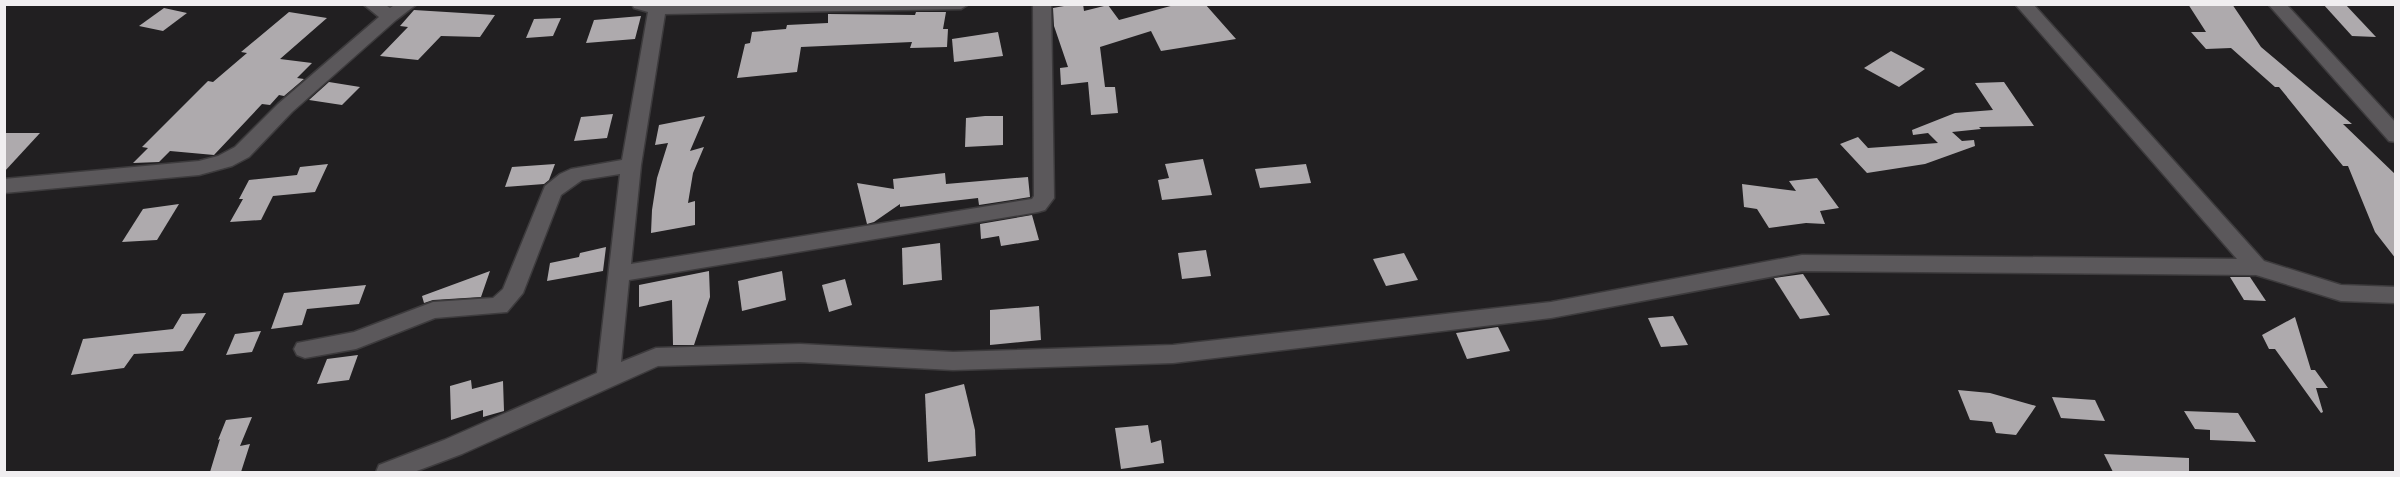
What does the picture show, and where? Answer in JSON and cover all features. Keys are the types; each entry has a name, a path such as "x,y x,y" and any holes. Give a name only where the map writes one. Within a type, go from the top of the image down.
{"street":[{"path":"371,4 390,16"},
{"path":"4,186 199,168 225,161 242,152 285,108 390,16 410,4"},
{"path":"608,378 649,7 961,4"},
{"path":"620,274 1038,205 1044,198 1042,4"},
{"path":"2023,4 2256,267"},
{"path":"2276,4 2396,136"},
{"path":"305,349 356,340 433,310 498,306 512,293 552,191 578,174 631,165"},
{"path":"388,472 453,447 656,357 800,353 953,361 1173,354 1551,310 1802,263 2256,267 2341,293 2396,295"}],"building":[{"path":"1083,4 1084,11 1108,5 1119,20 1178,4 1205,4 1236,39 1161,51 1151,31 1100,47 1105,87 1115,87 1118,113 1091,115 1088,82 1061,85 1060,68 1068,67 1054,26 1053,8"},
{"path":"2188,4 2232,4 2261,47 2352,124 2343,124 2396,175 2396,259 2375,232 2348,166 2343,166 2279,87 2275,87 2231,48 2206,49 2191,32 2206,32"},
{"path":"2323,4 2345,4 2376,37 2352,36"},
{"path":"164,8 187,13 163,31 139,26"},
{"path":"414,10 495,15 480,37 441,36 418,60 380,56 408,27 400,26"},
{"path":"289,12 327,18 280,59 312,63 297,78 304,79 284,96 279,95 270,105 262,104 214,155 170,151 159,162 133,163 148,148 142,147 208,81 213,82 247,53 241,52"},
{"path":"916,12 946,12 943,29 948,29 947,47 910,48 912,42 801,47 797,72 737,78 745,44 750,43 752,32 786,29 787,25 828,23 828,14 915,15"},
{"path":"641,16 635,39 586,43 594,20"},
{"path":"561,18 553,36 526,38 534,19"},
{"path":"998,32 1003,56 954,62 952,39"},
{"path":"1891,51 1925,69 1899,87 1864,68"},
{"path":"329,82 360,87 342,105 309,100"},
{"path":"2004,82 2034,126 1979,127 1981,129 1952,132 1962,141 1974,140 1975,146 1925,164 1867,173 1840,144 1858,137 1868,148 1938,143 1928,133 1913,135 1912,130 1955,113 1993,110 1975,83"},
{"path":"613,114 607,138 574,141 581,117"},
{"path":"705,116 690,151 704,147 693,173 688,203 695,201 695,225 651,233 657,178 668,143 655,145 659,125"},
{"path":"1003,116 1003,145 965,147 966,118"},
{"path":"4,133 40,133 4,172"},
{"path":"1203,159 1212,195 1162,200 1158,180 1169,178 1165,164"},
{"path":"328,164 315,192 273,196 261,220 230,222 243,199 239,199 249,180 297,175 300,167"},
{"path":"555,164 549,180 544,184 505,187 512,167"},
{"path":"1306,164 1311,183 1260,188 1255,169"},
{"path":"945,173 946,184 1028,177 1030,197 979,205 978,198 900,207 900,204 874,222 867,224 857,183 894,189 893,179"},
{"path":"1817,178 1839,208 1820,211 1825,224 1806,223 1769,228 1757,209 1744,207 1742,184 1796,191 1789,181"},
{"path":"179,204 157,240 122,242 143,209"},
{"path":"1032,215 1039,240 1001,246 999,236 981,239 980,224"},
{"path":"940,243 942,280 903,285 902,248"},
{"path":"606,247 603,271 547,281 550,263 579,257 580,253"},
{"path":"1206,250 1211,276 1182,279 1178,253"},
{"path":"1404,253 1418,280 1386,286 1373,259"},
{"path":"490,271 481,297 433,300 424,303 422,296"},
{"path":"709,271 710,297 694,345 673,345 672,300 639,307 639,285"},
{"path":"782,271 786,300 742,311 738,281"},
{"path":"1803,274 1830,315 1800,319 1774,278"},
{"path":"2230,277 2250,277 2266,301 2244,300"},
{"path":"845,279 852,305 829,312 822,285"},
{"path":"366,285 359,304 307,309 302,325 271,329 284,293"},
{"path":"1039,306 1041,340 990,345 990,310"},
{"path":"206,313 183,351 134,354 124,368 71,375 83,339 173,329 182,314"},
{"path":"1673,316 1688,345 1661,347 1648,318"},
{"path":"2295,317 2311,370 2315,370 2328,388 2316,388 2323,412 2321,413 2275,349 2269,349 2262,335"},
{"path":"1498,327 1510,351 1467,359 1456,333"},
{"path":"261,331 252,352 226,355 235,334"},
{"path":"358,355 349,380 317,384 327,359"},
{"path":"471,380 472,389 503,381 504,411 483,417 483,410 451,420 450,386"},
{"path":"964,384 975,430 976,456 928,462 925,394"},
{"path":"1958,390 1990,393 2036,406 2016,435 1996,433 1992,422 1970,420"},
{"path":"2052,397 2095,400 2105,421 2061,418"},
{"path":"2184,411 2238,413 2256,442 2210,440 2210,430 2195,429"},
{"path":"252,417 240,446 250,444 241,472 210,472 226,420"},
{"path":"1148,425 1151,443 1161,440 1164,463 1121,469 1115,428"},
{"path":"2104,454 2189,458 2189,472 2113,472"}]}
